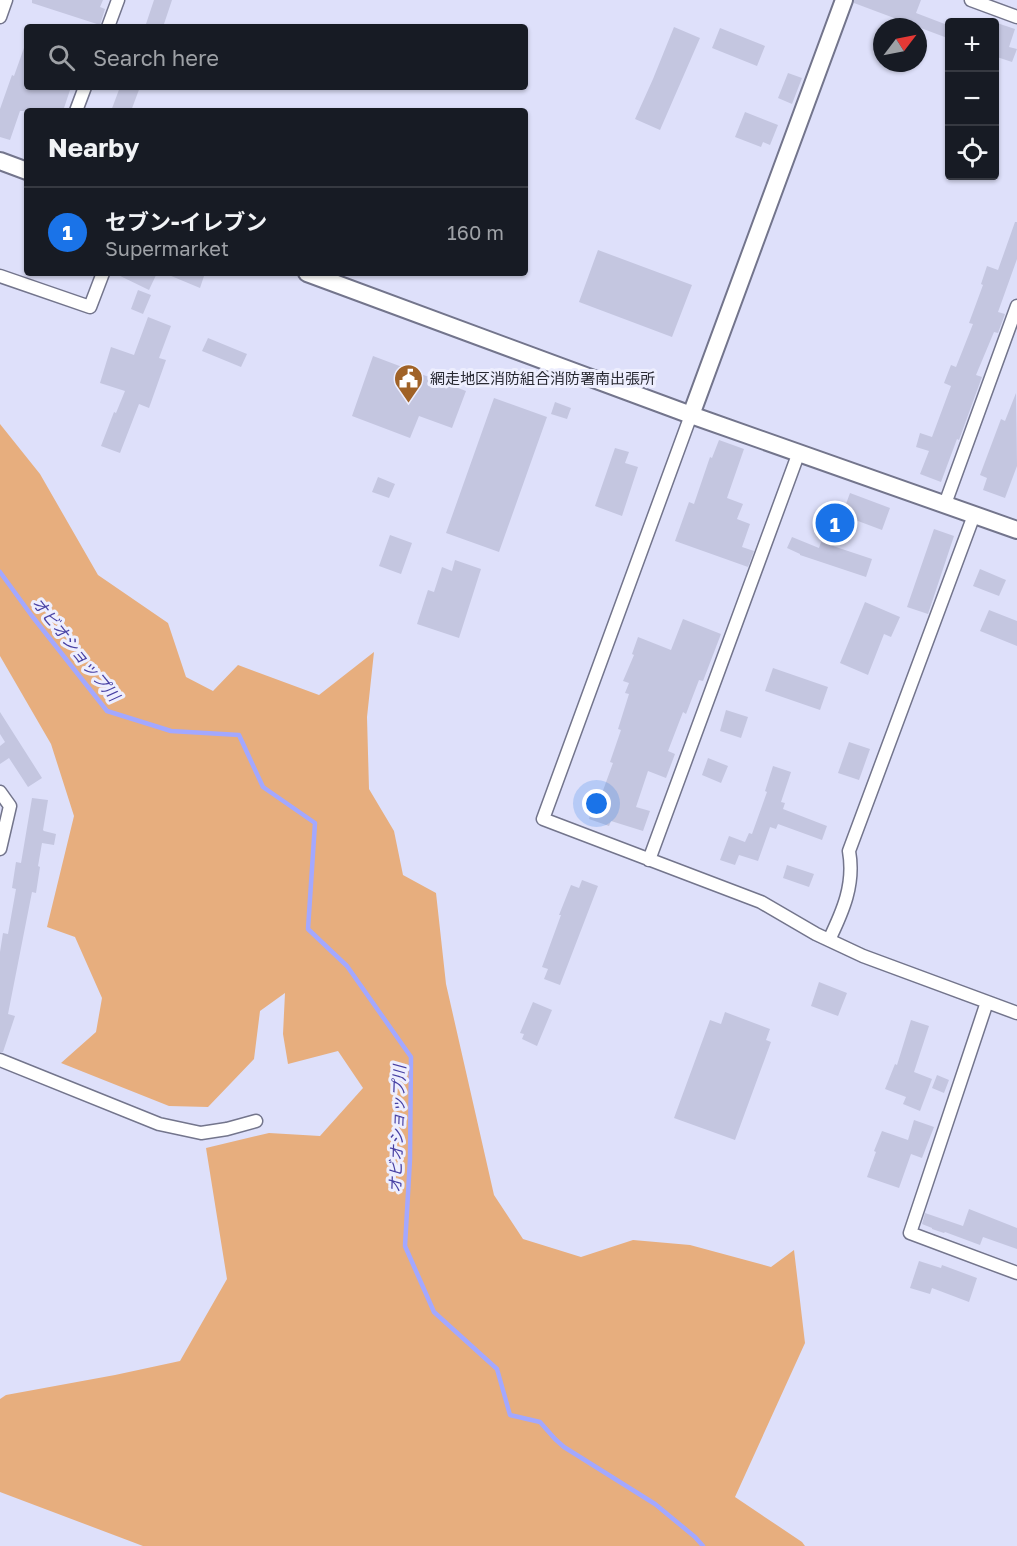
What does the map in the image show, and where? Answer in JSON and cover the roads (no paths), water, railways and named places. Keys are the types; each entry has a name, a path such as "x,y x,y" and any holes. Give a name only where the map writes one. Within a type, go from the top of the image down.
{"street":[{"path":"0,17 6,0"},
{"path":"109,24 118,0"},
{"path":"844,0 543,819 761,902 863,956 1017,1013"},
{"path":"971,0 1017,17"},
{"path":"77,108 85,90"},
{"path":"0,161 24,170"},
{"path":"0,276 90,307 102,276"},
{"path":"315,276 691,415 1017,530"},
{"path":"945,504 1017,306"},
{"path":"649,860 799,452"},
{"path":"829,940 843,912 849,886 851,869 849,851 974,515"},
{"path":"0,792 10,806 0,849"},
{"path":"987,1002 910,1233 1017,1273"},
{"path":"0,1060 159,1124 201,1133 256,1121"}],"waterway":[{"name":"オビオショップ川","path":"0,572 107,711 171,731 239,735 263,787 315,823 308,929 347,966 411,1057 410,1159 405,1246 434,1312 497,1369 510,1415 540,1422 564,1447 655,1504 703,1546"}],"place":[{"name":"網走地区消防組合消防署南出張所","path":"409,404"},
{"name":"セブン-イレブン","path":"835,523"}]}
